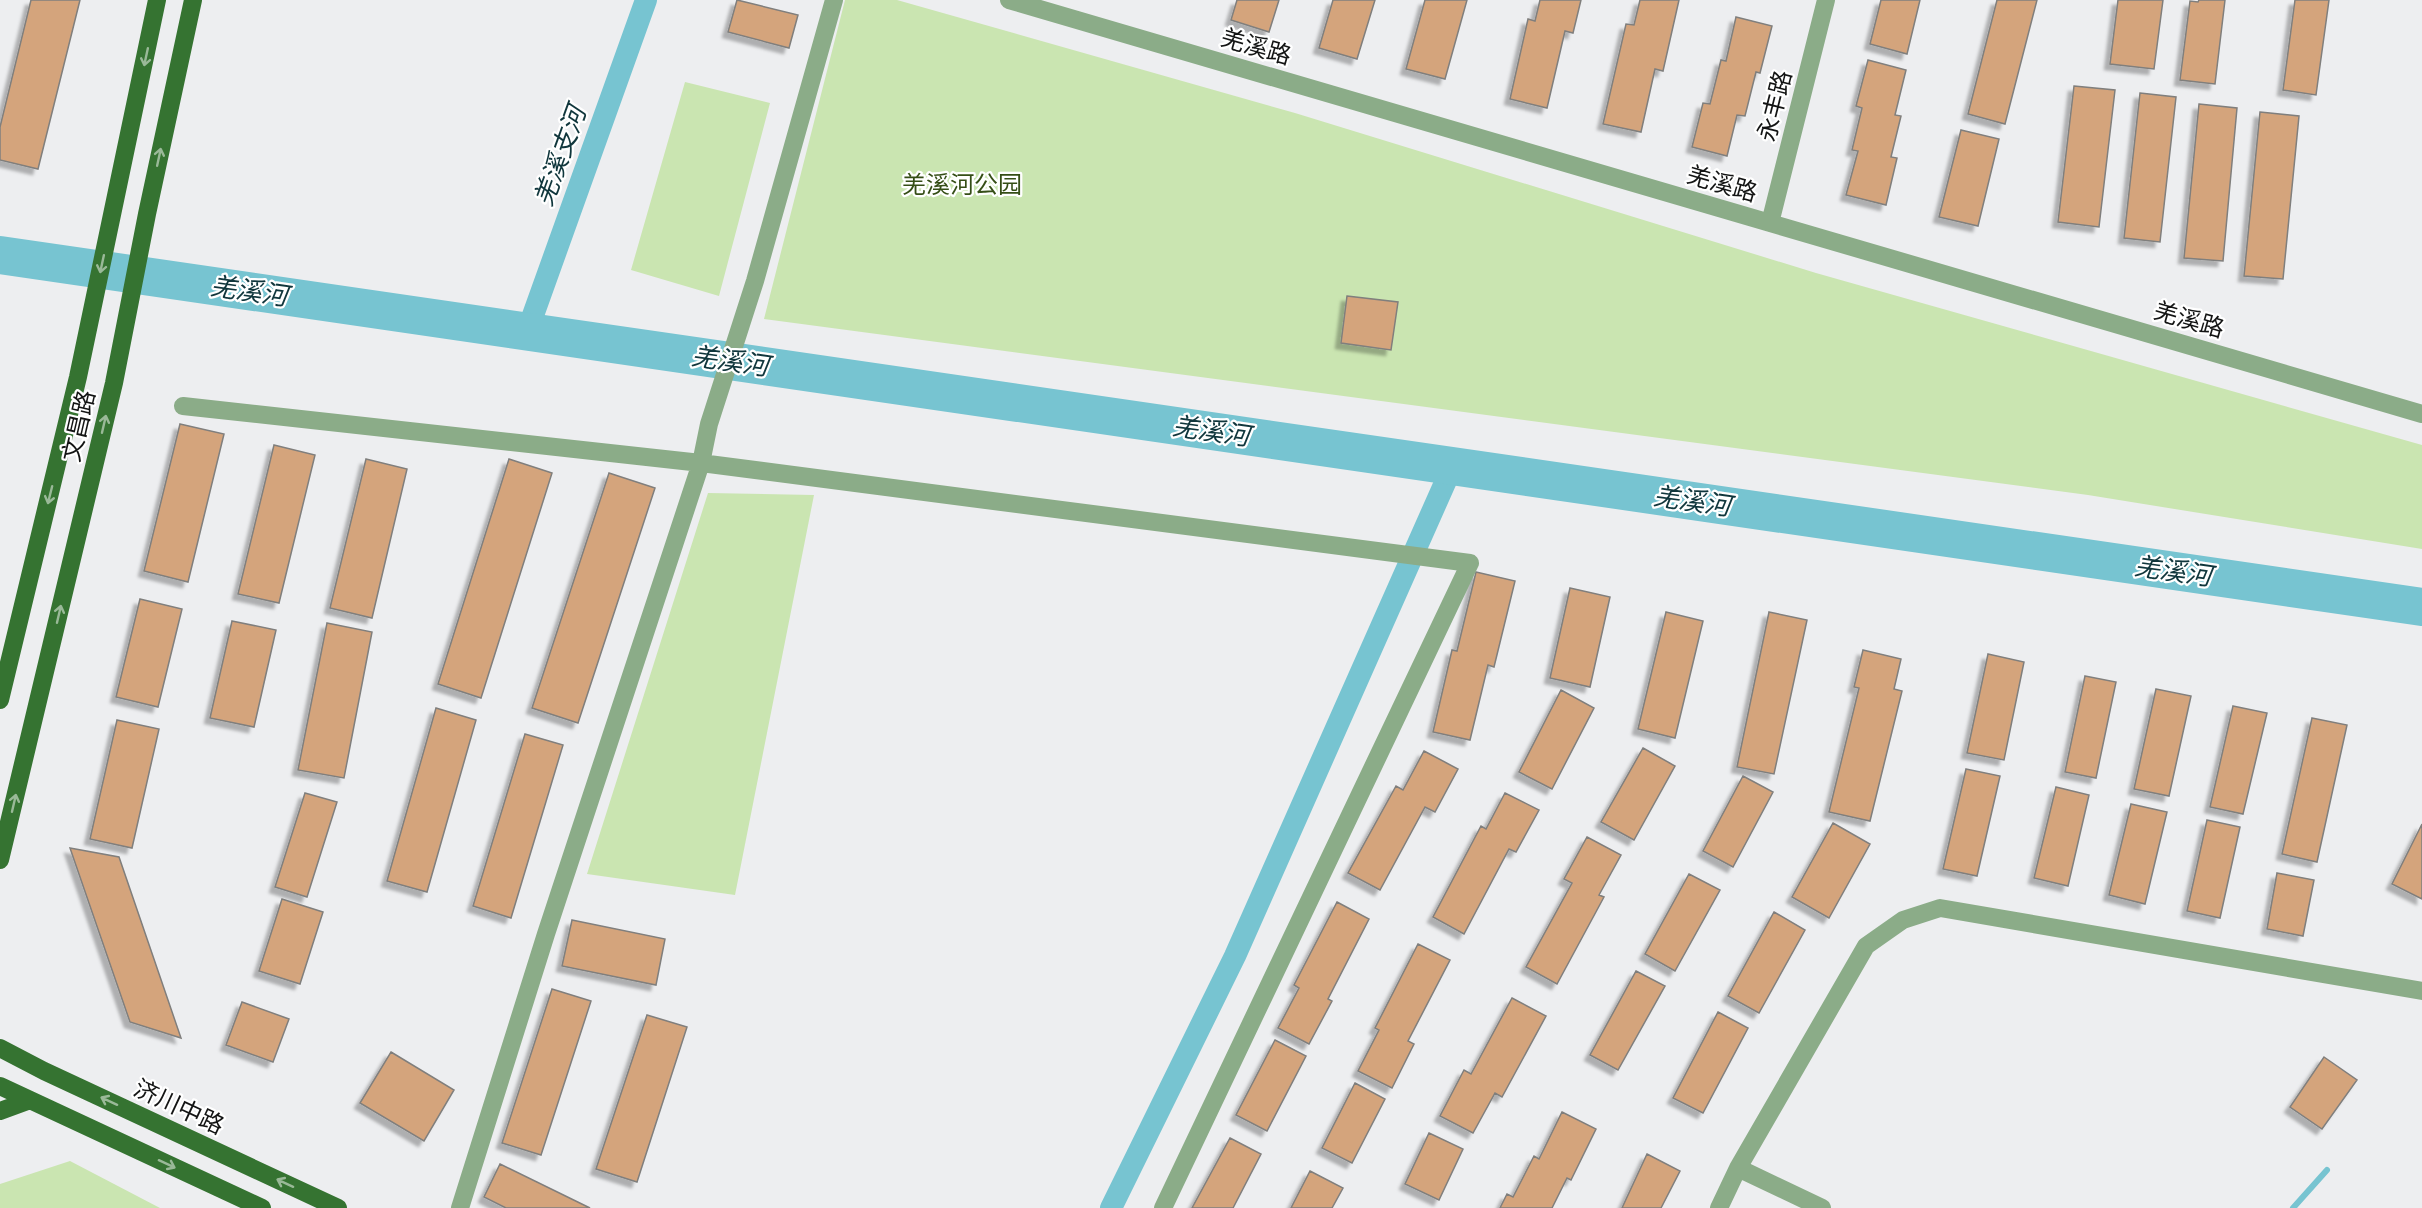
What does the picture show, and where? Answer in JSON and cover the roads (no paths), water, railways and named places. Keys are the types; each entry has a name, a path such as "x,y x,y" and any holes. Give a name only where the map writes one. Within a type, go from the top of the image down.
{"main road":[{"name":"文昌路","path":"0,700 78,377 158,0"},
{"name":"文昌路","path":"0,860 114,383 147,214 193,0"},
{"name":"济川中路","path":"0,1048 44,1071 338,1208"},
{"path":"0,1086 262,1208"},
{"path":"0,1111 30,1100"}],"street":[{"path":"460,1208 546,934 701,463 710,424 756,280 834,0"},
{"name":"羌溪路","path":"1009,0 1038,4 1770,223 2422,414"},
{"name":"永丰路","path":"1770,223 1826,0"},
{"path":"183,406 701,463 1470,563 1163,1208"},
{"path":"1719,1208 1738,1168 1866,946 1903,920 1940,909 2422,991"},
{"path":"1738,1168 1822,1208"}],"waterway":[{"name":"羌溪支河","path":"527,332 646,0"},
{"name":"羌溪河","path":"0,255 2422,607"},
{"path":"1111,1208 1235,956 1452,467"},
{"path":"2293,1208 2327,1170"}],"park label":[{"name":"羌溪河公园","path":"962,185"}]}
